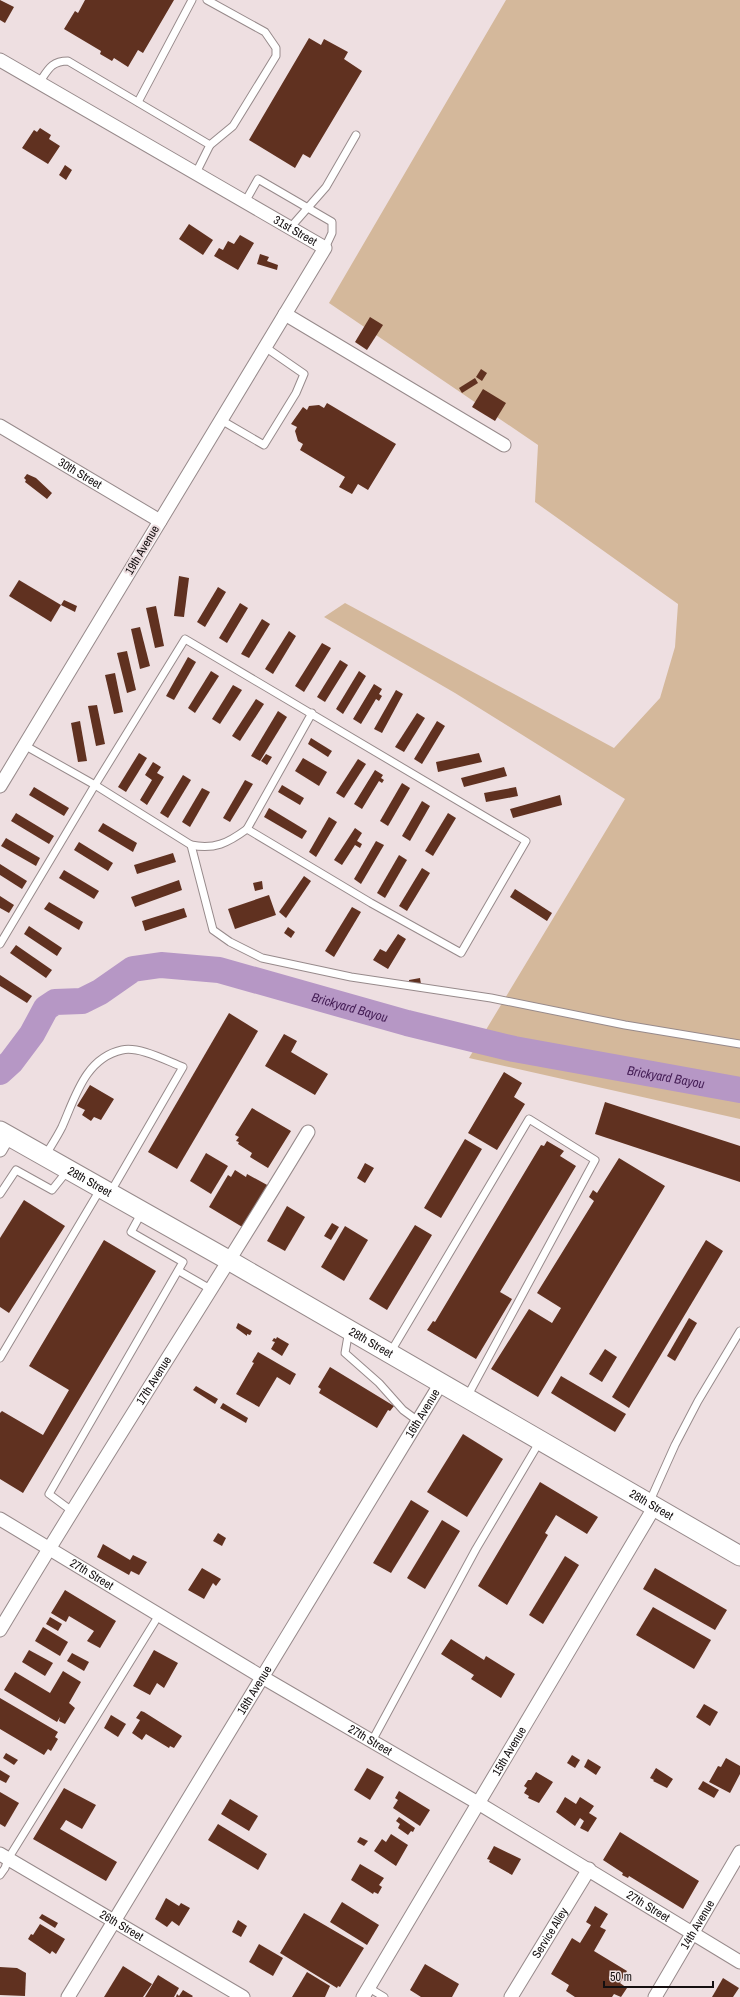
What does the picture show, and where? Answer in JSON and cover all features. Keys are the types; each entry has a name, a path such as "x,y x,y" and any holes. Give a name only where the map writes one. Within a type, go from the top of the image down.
{"main road":[{"name":"28th Street","path":"3,1139 45,1156 230,1261 740,1556"}],"street":[{"name":"31st Street","path":"0,60 324,248 285,314"},
{"name":"19th Avenue","path":"0,786 285,314"},
{"path":"285,314 504,444"},
{"name":"30th Street","path":"0,426 160,521"},
{"name":"17th Avenue","path":"0,1630 48,1549 212,1290 308,1132"},
{"name":"16th Avenue","path":"68,1997 116,1922 262,1677 441,1383"},
{"name":"15th Avenue","path":"366,1992 652,1504"},
{"name":"27th Street","path":"0,1519 262,1677 589,1869 740,1962"},
{"name":"14th Avenue","path":"655,1997 740,1852"},
{"name":"26th Street","path":"4,1856 243,1997"},
{"name":"Service Alley","path":"511,1997 589,1869"}],"lane":[{"path":"138,102 192,0"},
{"path":"196,173 210,145 233,126 276,56 276,48 265,32 207,0"},
{"path":"39,83 50,66 59,61 68,61 210,145"},
{"path":"290,228 326,187 356,135"},
{"path":"245,202 258,179 308,207 332,222 332,233 324,248"},
{"path":"221,420 264,446 296,393 304,374 265,347"},
{"path":"0,944 95,785 185,639 526,841 461,953 371,903 247,830"},
{"path":"24,745 95,785 191,845 206,848 232,840 247,830 312,713"},
{"path":"191,845 213,930 230,942 262,958 351,976 491,998 625,1025 740,1044"},
{"path":"0,1358 183,1067 142,1051 122,1049 105,1057 80,1082 62,1126 45,1156"},
{"path":"390,1354 529,1119 595,1160 467,1398"},
{"path":"0,1194 16,1170 52,1190 68,1170"},
{"path":"72,1511 49,1494 183,1262 131,1232 142,1211"},
{"path":"179,1271 212,1290"},
{"path":"349,1330 345,1353 379,1383 403,1410 418,1421"},
{"path":"652,1504 675,1445 698,1401 740,1331"},
{"path":"372,1741 476,1549 541,1440"},
{"path":"0,1875 5,1868 4,1856 159,1615"},
{"path":"366,1992 384,1997"}],"shaded area":[{"path":"506,0 740,0 740,1119 469,1058 625,799 455,693 324,617 345,603 614,748 660,698 675,647 678,604 535,502 538,445 329,303"}],"building":[{"path":"0,0 14,7 5,23 0,20"},
{"path":"85,0 174,0 143,53 138,50 128,67 114,58 112,61 100,54 101,51 64,29 75,11 78,13"},
{"path":"309,38 321,45 324,39 348,52 344,59 362,71 310,158 303,154 295,168 249,140"},
{"path":"40,128 51,135 49,139 60,146 48,164 22,148 34,130 37,132"},
{"path":"65,165 72,170 66,180 59,175"},
{"path":"189,224 213,240 203,255 179,239"},
{"path":"240,235 254,243 238,270 214,256 219,248 223,250 228,241 234,244"},
{"path":"260,254 269,257 267,261 278,265 277,270 257,264"},
{"path":"370,317 383,325 367,350 355,342"},
{"path":"481,369 487,373 482,381 476,377"},
{"path":"475,378 478,383 462,393 459,388"},
{"path":"483,389 506,403 495,421 472,407"},
{"path":"327,403 396,444 368,490 358,484 352,494 339,487 345,477 300,450 303,444 298,441 295,431 297,427 291,424 303,407 307,410 309,406 319,405 324,408"},
{"path":"27,474 36,478 52,493 47,499 25,482 26,480 24,478"},
{"path":"179,576 189,578 184,617 174,616"},
{"path":"19,580 61,605 51,622 9,596"},
{"path":"218,587 226,592 205,627 197,622"},
{"path":"64,600 77,606 75,612 61,605"},
{"path":"240,603 248,608 227,643 219,638"},
{"path":"156,606 164,646 155,648 146,608"},
{"path":"262,619 270,624 249,658 241,654"},
{"path":"140,627 150,666 140,669 131,629"},
{"path":"289,631 296,636 273,674 265,669"},
{"path":"322,643 331,648 304,692 295,686"},
{"path":"127,651 136,690 127,693 117,653"},
{"path":"188,657 196,662 174,700 166,696"},
{"path":"340,660 348,665 325,702 317,697"},
{"path":"211,671 219,676 195,713 188,708"},
{"path":"359,671 366,676 343,714 336,709"},
{"path":"115,673 123,712 114,714 105,675"},
{"path":"374,684 382,689 379,694 382,696 379,701 376,699 361,724 353,719"},
{"path":"233,685 242,690 220,724 212,719"},
{"path":"396,690 403,694 382,733 374,729"},
{"path":"256,699 264,704 240,741 232,736"},
{"path":"97,705 105,744 96,746 88,706"},
{"path":"278,711 287,717 260,761 251,756"},
{"path":"417,713 425,718 404,752 395,747"},
{"path":"80,721 87,761 78,762 71,723"},
{"path":"437,721 445,726 422,764 414,759"},
{"path":"311,738 332,751 328,757 308,744"},
{"path":"139,753 147,758 126,792 118,787"},
{"path":"479,753 482,762 438,772 436,762"},
{"path":"266,754 272,757 267,765 261,761"},
{"path":"303,758 327,772 319,786 295,771"},
{"path":"358,759 366,764 344,798 336,793"},
{"path":"153,762 161,767 157,773 164,777 147,805 140,800 152,780 145,775"},
{"path":"504,767 507,776 464,787 461,778"},
{"path":"375,770 383,775 381,778 384,780 382,783 379,781 362,809 354,804"},
{"path":"183,775 191,780 168,818 160,813"},
{"path":"245,780 253,784 230,822 223,818"},
{"path":"402,783 410,788 388,826 380,821"},
{"path":"282,785 304,798 300,805 278,792"},
{"path":"34,787 69,808 64,816 29,795"},
{"path":"516,787 518,796 486,802 484,793"},
{"path":"202,788 210,792 190,827 182,822"},
{"path":"560,795 562,805 513,818 510,809"},
{"path":"422,801 430,806 410,841 402,836"},
{"path":"269,808 307,831 302,839 264,817"},
{"path":"16,813 54,836 49,844 11,821"},
{"path":"448,813 456,818 433,856 425,851"},
{"path":"329,817 337,822 316,857 309,852"},
{"path":"103,823 137,843 133,852 98,831"},
{"path":"355,828 362,833 357,841 362,844 360,848 355,845 342,865 334,860"},
{"path":"6,838 40,858 36,866 1,846"},
{"path":"376,841 384,845 361,884 354,879"},
{"path":"79,842 113,863 108,871 74,850"},
{"path":"173,853 176,862 137,874 134,865"},
{"path":"399,855 407,860 385,898 377,893"},
{"path":"0,864 27,881 22,889 0,875"},
{"path":"422,868 430,873 407,911 399,906"},
{"path":"64,870 99,891 94,899 59,878"},
{"path":"304,876 311,881 286,918 279,912"},
{"path":"179,880 182,890 135,907 131,897"},
{"path":"262,881 263,889 255,891 253,883"},
{"path":"515,889 552,913 547,921 510,897"},
{"path":"269,895 276,915 235,929 228,909"},
{"path":"0,896 14,905 9,913 0,908"},
{"path":"49,902 83,922 79,930 44,909"},
{"path":"352,907 361,912 334,957 325,951"},
{"path":"184,908 187,917 145,931 142,921"},
{"path":"29,926 62,948 57,956 24,934"},
{"path":"288,927 295,932 291,938 284,933"},
{"path":"398,934 406,939 388,969 373,960 380,949 386,952"},
{"path":"16,945 52,970 46,978 10,953"},
{"path":"0,975 32,996 27,1003 0,986"},
{"path":"420,978 421,984 409,985 409,980"},
{"path":"229,1013 258,1031 177,1169 148,1152"},
{"path":"284,1034 297,1041 291,1052 328,1074 315,1095 265,1066"},
{"path":"504,1072 522,1083 514,1097 525,1104 497,1150 468,1133"},
{"path":"90,1085 114,1099 101,1120 94,1117 91,1121 82,1115 85,1110 77,1106"},
{"path":"605,1102 740,1146 740,1182 595,1134"},
{"path":"252,1108 291,1131 268,1168 250,1157 252,1153 236,1141 239,1137 235,1135"},
{"path":"465,1139 482,1149 441,1218 424,1208"},
{"path":"547,1141 564,1151 560,1156 576,1166 500,1292 512,1299 476,1359 427,1330 433,1321 435,1322 541,1145 544,1146"},
{"path":"206,1153 228,1166 211,1194 190,1181"},
{"path":"619,1158 665,1186 538,1397 491,1369 529,1309 552,1323 561,1308 537,1293 594,1201 589,1197 593,1190 597,1193"},
{"path":"365,1163 374,1168 365,1183 357,1178"},
{"path":"235,1170 246,1177 247,1174 269,1186 244,1228 209,1207 228,1175 231,1177"},
{"path":"24,1200 65,1226 9,1313 0,1307 0,1238"},
{"path":"287,1206 305,1217 285,1251 267,1241"},
{"path":"332,1223 339,1227 331,1240 324,1236"},
{"path":"415,1225 432,1235 387,1310 369,1299"},
{"path":"345,1226 368,1240 344,1281 321,1267"},
{"path":"104,1240 156,1271 23,1493 0,1479 0,1413 2,1411 43,1435 69,1390 29,1366"},
{"path":"706,1240 723,1251 629,1408 612,1397"},
{"path":"689,1318 697,1323 675,1361 667,1356"},
{"path":"238,1323 252,1331 250,1335 247,1334 247,1336 236,1328"},
{"path":"277,1337 289,1344 282,1356 271,1349 275,1342 272,1341"},
{"path":"605,1349 617,1357 602,1382 589,1374"},
{"path":"258,1352 296,1374 290,1385 277,1377 259,1407 236,1394 254,1363 252,1362"},
{"path":"330,1367 394,1406 390,1411 388,1410 377,1428 319,1393 321,1389 318,1387"},
{"path":"561,1376 626,1414 615,1432 551,1393"},
{"path":"196,1386 218,1399 215,1404 193,1390"},
{"path":"223,1403 248,1418 246,1423 220,1408"},
{"path":"463,1434 503,1459 467,1517 427,1492"},
{"path":"540,1482 598,1517 587,1534 556,1515 545,1533 548,1535 507,1605 478,1586"},
{"path":"411,1500 429,1511 391,1573 373,1563"},
{"path":"442,1520 460,1531 425,1589 407,1578"},
{"path":"218,1533 226,1538 222,1546 213,1541"},
{"path":"103,1544 130,1560 133,1555 147,1562 139,1575 131,1571 129,1575 97,1557"},
{"path":"565,1556 579,1565 543,1624 529,1615"},
{"path":"202,1568 221,1579 216,1586 213,1583 204,1599 188,1590"},
{"path":"655,1568 727,1610 715,1630 643,1589"},
{"path":"65,1590 116,1621 100,1648 87,1641 94,1631 69,1616 66,1622 51,1613"},
{"path":"653,1607 711,1640 694,1669 636,1635"},
{"path":"50,1617 62,1624 58,1631 46,1624"},
{"path":"43,1627 68,1642 60,1656 35,1641"},
{"path":"451,1639 484,1660 486,1656 515,1674 501,1698 471,1679 474,1675 441,1654"},
{"path":"29,1650 53,1663 45,1676 22,1662"},
{"path":"154,1650 178,1663 164,1688 157,1683 150,1695 133,1686"},
{"path":"72,1653 89,1662 84,1671 67,1661"},
{"path":"63,1671 81,1682 69,1703 75,1708 65,1724 59,1721 60,1717 57,1722 4,1690 15,1672 50,1693"},
{"path":"0,1698 58,1732 55,1737 58,1739 51,1751 48,1749 44,1755 0,1729"},
{"path":"704,1704 718,1712 710,1726 696,1717"},
{"path":"141,1711 182,1736 174,1748 170,1746 169,1748 146,1734 142,1740 132,1733 140,1720 136,1718"},
{"path":"111,1715 126,1724 118,1737 104,1728"},
{"path":"6,1753 18,1760 14,1765 3,1758"},
{"path":"572,1755 580,1760 575,1768 567,1763"},
{"path":"726,1758 740,1766 740,1774 730,1793 709,1782 718,1766 721,1767"},
{"path":"588,1759 601,1767 596,1775 584,1767"},
{"path":"367,1768 384,1777 370,1800 354,1790"},
{"path":"656,1768 673,1779 667,1788 650,1778"},
{"path":"0,1770 10,1776 6,1783 0,1780"},
{"path":"536,1772 553,1782 539,1803 528,1798 529,1796 524,1793 527,1788 524,1786 528,1780 531,1780"},
{"path":"703,1781 719,1790 714,1798 698,1789"},
{"path":"64,1788 96,1805 82,1829 66,1820 60,1829 117,1862 106,1881 33,1839"},
{"path":"399,1791 430,1810 420,1826 393,1808 398,1800 395,1798"},
{"path":"0,1792 19,1803 5,1827 0,1824"},
{"path":"565,1797 576,1804 580,1797 594,1806 589,1813 597,1818 588,1832 580,1828 584,1821 580,1818 575,1826 556,1812"},
{"path":"230,1799 258,1816 249,1831 221,1814"},
{"path":"399,1817 415,1828 413,1832 411,1831 408,1835 398,1828 400,1824 396,1821"},
{"path":"218,1824 267,1854 258,1870 208,1840"},
{"path":"620,1832 699,1881 683,1909 629,1876 628,1878 622,1875 623,1873 603,1860"},
{"path":"391,1834 408,1845 396,1866 374,1851 382,1839 386,1842"},
{"path":"360,1837 368,1841 364,1846 357,1842"},
{"path":"494,1846 521,1859 512,1875 489,1862 490,1860 487,1859"},
{"path":"360,1864 384,1878 379,1885 382,1887 378,1894 374,1892 373,1894 351,1880"},
{"path":"166,1898 179,1906 181,1903 190,1908 179,1926 172,1921 167,1927 155,1919"},
{"path":"342,1902 379,1925 367,1945 330,1922"},
{"path":"595,1906 608,1914 600,1927 606,1930 594,1951 627,1971 620,1983 627,1988 621,1997 614,1994 612,1997 575,1997 566,1991 569,1985 551,1974 572,1938 580,1943 591,1925 586,1922"},
{"path":"304,1913 364,1948 340,1987 338,1986 337,1988 280,1953"},
{"path":"42,1914 58,1923 55,1928 39,1918"},
{"path":"238,1920 247,1926 241,1937 232,1932"},
{"path":"40,1924 65,1939 56,1954 52,1951 50,1954 28,1939 31,1934 33,1935"},
{"path":"259,1944 283,1958 273,1976 249,1962"},
{"path":"425,1964 459,1984 452,1997 421,1997 410,1990"},
{"path":"123,1966 152,1984 143,1997 104,1997"},
{"path":"0,1967 17,1968 26,1973 25,1996 0,1995"},
{"path":"307,1972 330,1986 325,1997 292,1997"},
{"path":"158,1975 179,1988 174,1997 145,1997"},
{"path":"723,1978 739,1988 733,1997 712,1997"},
{"path":"183,1990 193,1996 176,1997 177,1994 179,1996"}],"waterway":[{"name":"Brickyard Bayou","path":"0,1072 11,1062 32,1034 46,1008 55,1002 82,1001 100,992 133,969 161,965 219,970 407,1023 514,1049 740,1090"}]}
